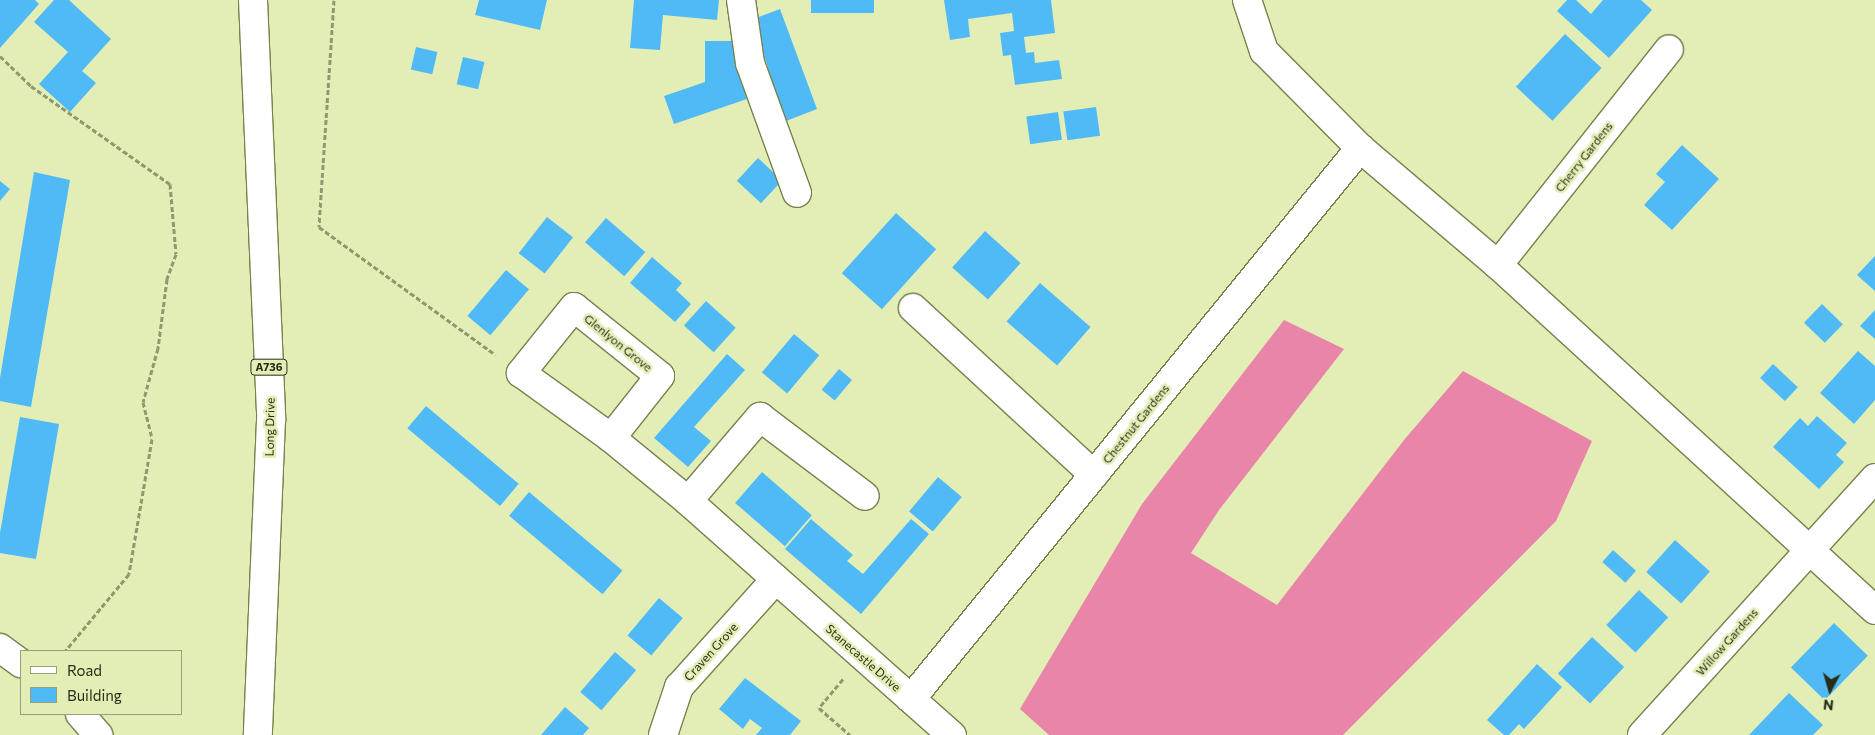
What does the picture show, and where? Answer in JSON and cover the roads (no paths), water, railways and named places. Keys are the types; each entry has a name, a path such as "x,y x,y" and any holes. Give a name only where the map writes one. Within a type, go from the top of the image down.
{"street":[{"name":"Long Drive","path":"253,0 271,420 258,735"},
{"path":"741,0 750,63 797,193"},
{"path":"1247,0 1264,51 1360,148 1498,265 1875,610"},
{"name":"Cherry Gardens","path":"1498,265 1669,49"},
{"name":"Chestnut Gardens","path":"911,699 1360,148"},
{"name":"Glenlyon Grove","path":"574,307 660,376 611,438 521,373 574,307"},
{"path":"913,308 1094,474"},
{"path":"688,501 760,417 865,496"},
{"path":"611,438 688,501 776,579"},
{"name":"Willow Gardens","path":"1642,735 1875,478"},
{"name":"Stanecastle Drive","path":"776,579 862,658 952,735"},
{"name":"Craven Grove","path":"663,735 679,687 776,579"},
{"path":"0,648 20,662"},
{"path":"81,715 98,735"}]}
